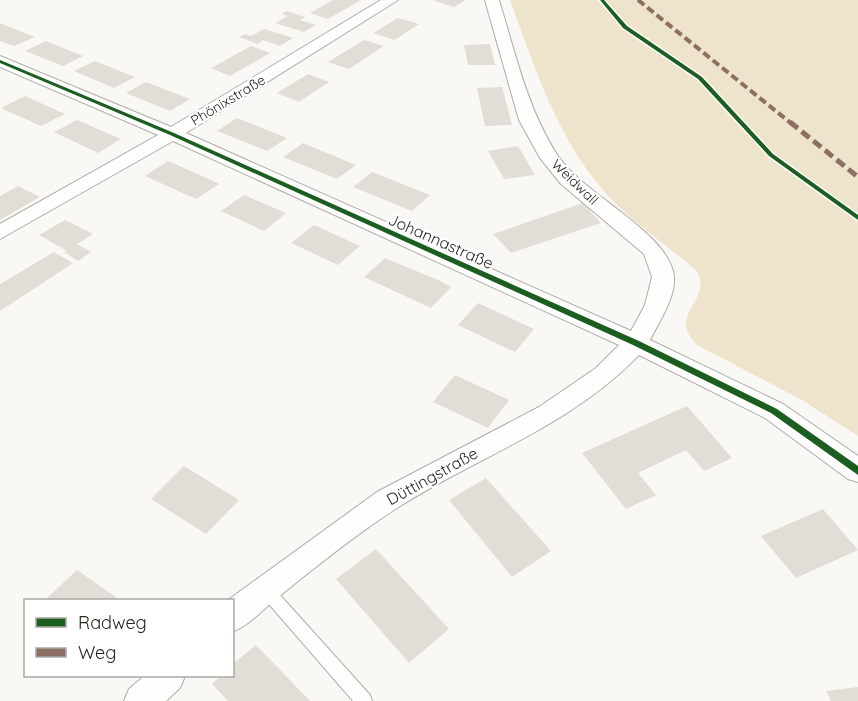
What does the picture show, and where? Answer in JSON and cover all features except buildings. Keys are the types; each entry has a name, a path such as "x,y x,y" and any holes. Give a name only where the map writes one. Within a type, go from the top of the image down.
{"street":[{"name":"Phönixstraße","path":"0,233 172,134 391,0"},
{"name":"Weidwall","path":"492,0 528,120 549,158 568,180 653,251 663,277 656,305 636,343"},
{"name":"Johannastraße","path":"0,61 172,134 636,343 774,411 858,471"},
{"name":"Düttingstraße","path":"234,614 387,500 548,414 605,374 636,343"},
{"path":"141,701 166,677"}],"lane":[{"path":"265,589 364,701"}],"shaded area":[{"path":"510,0 858,0 858,436 802,400 697,345 686,325 699,291 700,282 697,271 617,204 594,179 580,159 545,93"}],"marked path":[{"path":"638,0 858,177"}],"cycle path":[{"path":"602,0 625,27 700,78 771,155 858,218"},
{"path":"0,61 172,134 636,343 774,411 858,471"}]}
